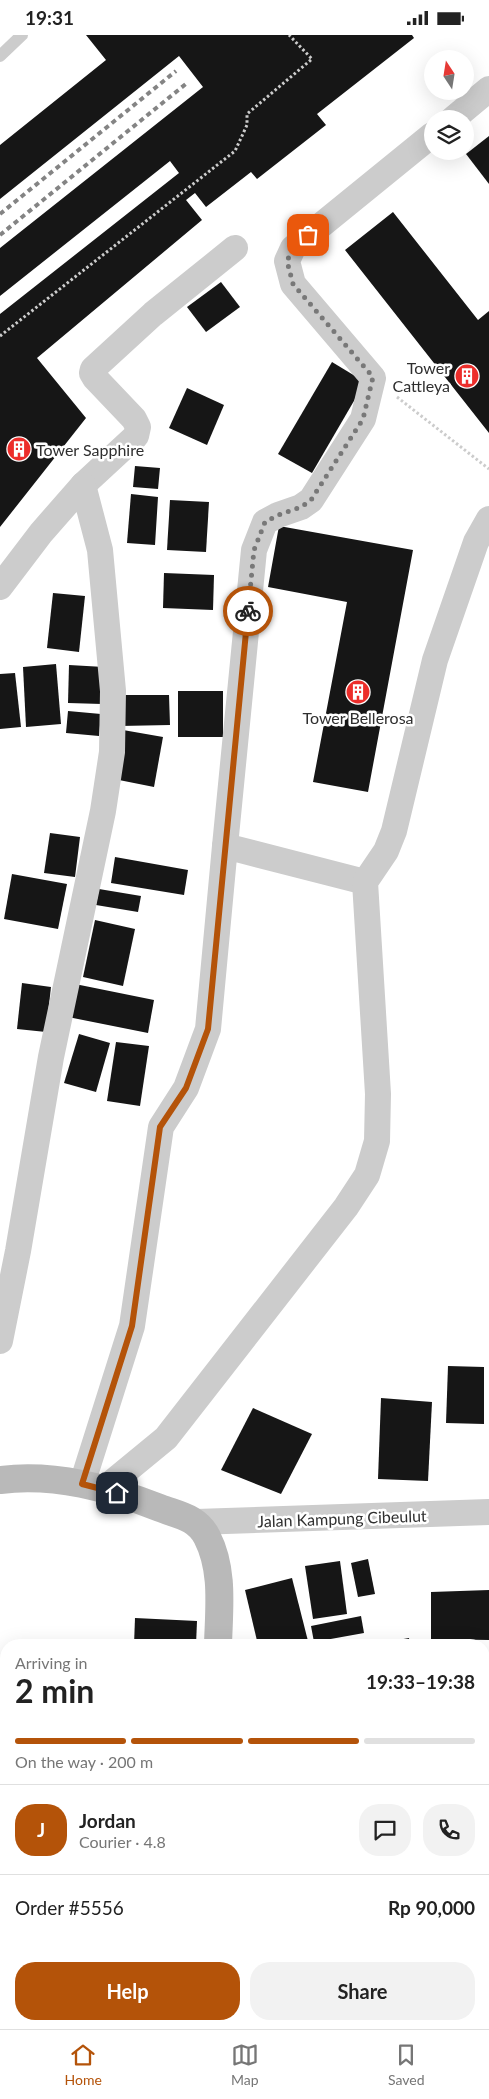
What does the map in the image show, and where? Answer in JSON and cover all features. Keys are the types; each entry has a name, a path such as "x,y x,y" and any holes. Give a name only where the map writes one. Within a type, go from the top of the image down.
{"street":[{"path":"464,110 489,89"},
{"path":"93,1487 132,1326 160,1127 186,1088 208,1029 254,550 265,522 301,507 311,500 363,419 373,377 293,284 287,261 293,248 424,142"},
{"path":"0,587 41,533 83,485 136,436 138,427 134,419 95,378 92,373 93,369 153,314 235,248"},
{"path":"0,1341 52,1057 104,811 112,752 113,691 102,574 96,531 83,485"},
{"path":"93,1487 166,1438 346,1207 366,1175 377,1141 378,1094 365,882 386,851 394,831 434,660 476,542 489,519"},
{"path":"225,846 365,882"},
{"path":"0,1479 32,1477 93,1487 180,1514 196,1523 206,1536 216,1560 220,1585 218,1639"},
{"name":"Jalan Kampung Cibeulut","path":"196,1523 489,1512"}],"lane":[{"path":"0,56 22,35"}],"path":[{"path":"0,336 235,151 247,125 248,114 312,59 289,35"},
{"path":"373,377 489,469"}],"building":[{"path":"86,35 412,35 414,38 317,114 326,125 257,179 251,172 206,207 195,193 186,200 202,220 37,358 86,418 0,527 0,314 179,173 170,161 0,296 0,248 203,87 179,56 0,199 0,145 106,60"},
{"path":"489,136 489,184 471,160 474,160 474,148"},
{"name":"Tower Cattleya","path":"393,212 478,320 489,311 489,433 345,250"},
{"path":"221,282 240,307 206,332 187,307"},
{"path":"332,362 365,382 312,473 278,454"},
{"path":"187,388 224,405 207,445 169,428"},
{"path":"135,466 160,468 158,489 133,487"},
{"path":"131,494 158,497 155,545 127,543"},
{"path":"170,500 209,502 206,552 167,550"},
{"name":"Tower Bellerosa","path":"279,526 413,550 368,792 313,782 347,602 268,587"},
{"path":"164,573 214,575 213,610 163,608"},
{"path":"53,593 85,596 79,652 47,648"},
{"path":"56,664 61,724 26,727 23,667"},
{"path":"69,665 104,667 102,704 68,703"},
{"path":"15,673 21,727 0,729 0,674"},
{"path":"178,691 223,691 223,737 178,737"},
{"path":"119,695 169,695 170,725 120,726"},
{"path":"68,711 101,714 99,736 66,733"},
{"path":"123,730 163,737 154,787 114,779"},
{"path":"50,833 80,837 75,877 44,873"},
{"path":"115,857 188,870 184,895 111,883"},
{"path":"12,874 67,884 58,929 4,919"},
{"path":"99,889 141,896 138,912 96,905"},
{"path":"95,920 135,929 123,986 83,977"},
{"path":"22,983 51,987 46,1032 17,1029"},
{"path":"75,984 154,1000 148,1033 68,1017"},
{"path":"79,1034 110,1043 96,1092 64,1083"},
{"path":"116,1042 149,1046 140,1106 107,1101"},
{"path":"448,1366 484,1367 484,1424 446,1423"},
{"path":"381,1398 432,1402 428,1481 378,1479"},
{"path":"253,1408 312,1434 281,1494 221,1470"},
{"path":"368,1559 375,1594 358,1597 351,1563"},
{"path":"340,1561 347,1614 313,1619 305,1566"},
{"path":"292,1578 307,1639 257,1639 245,1590"},
{"path":"489,1590 489,1639 431,1639 431,1592"},
{"path":"361,1616 364,1633 331,1639 313,1639 311,1626"},
{"path":"135,1618 197,1621 196,1639 134,1639"}],"railway":[{"path":"0,214 176,71"},
{"path":"0,235 187,83"}],"way so far":[{"path":"248,611 254,550 265,522 301,507 311,500 363,419 373,377 293,284 287,261 293,248 308,235"}],"place":[{"name":"Tower Cattleya","path":"467,376"},
{"name":"Tower Sapphire","path":"19,449"},
{"name":"Tower Bellerosa","path":"358,692"}],"route":[{"path":"117,1493 82,1484 132,1326 160,1127 186,1088 208,1029 248,611"}]}
